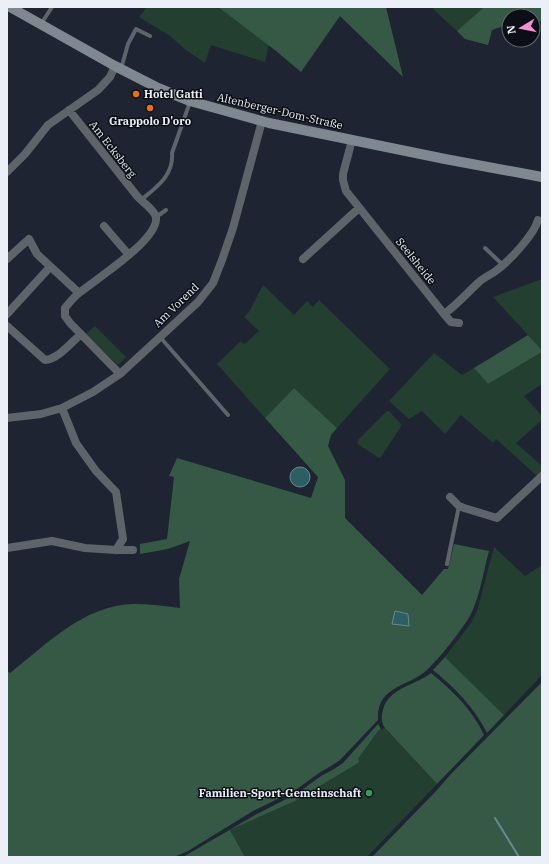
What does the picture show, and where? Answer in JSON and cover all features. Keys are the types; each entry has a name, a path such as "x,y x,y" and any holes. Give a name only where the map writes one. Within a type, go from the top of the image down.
{"main road":[{"name":"Altenberger-Dom-Straße","path":"10,7 118,68 158,88 190,101 262,121 542,177"}],"street":[{"path":"7,172 25,154 48,125 98,90 118,68"},
{"name":"Am Ecksberg","path":"69,110 141,201 154,213 156,217"},
{"name":"Am Vorend","path":"7,418 41,414 62,408 93,392 120,374 198,302 213,283 233,228 262,121"},
{"name":"Seelsheide","path":"352,140 343,180 346,191 444,314 451,322 459,323"},
{"path":"303,259 359,208"},
{"path":"120,374 65,316 64,308 79,293 136,249 153,228 156,217"},
{"path":"444,314 480,281 496,271 510,259 531,234 538,220"},
{"path":"104,226 129,254"},
{"path":"7,259 29,239 37,254 79,293"},
{"path":"7,314 50,267"},
{"path":"7,326 45,360 55,356 81,334"},
{"path":"62,408 76,443 96,471 116,492 123,539 116,550"},
{"path":"450,497 459,506 498,518 542,476"},
{"path":"7,548 52,541 85,548 133,550"}],"lane":[{"path":"41,24 52,7"},
{"path":"118,68 136,29 150,36"},
{"path":"141,201 168,175 173,159 172,153 190,101"},
{"path":"156,217 166,210"},
{"path":"485,248 503,265"},
{"path":"160,336 228,415"},
{"path":"447,564 459,506"}],"shaded area":[{"path":"147,7 218,7 269,45 265,62 211,45 205,63 186,50 170,36 139,17"},
{"path":"218,7 386,7 403,77 340,16 301,72"},
{"path":"431,7 484,7 457,31"},
{"path":"484,7 542,7 541,21 541,8 501,8 501,27 492,30 488,45 465,39 457,31"},
{"path":"542,279 542,350 493,297"},
{"path":"263,285 294,315 307,301 313,307 319,300 390,369 337,428 294,388 265,418 217,364 241,341 243,344 246,343 259,331 244,317 249,312"},
{"path":"95,326 126,357 118,365 86,334"},
{"path":"528,335 542,350 542,352 488,384 474,368"},
{"path":"542,352 542,384 524,396 542,416 542,420 516,443 542,466 542,471 537,476 496,439 493,443 461,415 445,434 422,411 409,419 389,401 434,353 462,375 474,368 488,384"},
{"path":"294,388 337,428 331,435 328,446 345,480 345,518 422,595 444,569 448,569 454,544 489,551 478,597 467,621 428,669 421,675 388,693 382,700 379,708 378,720 340,760 294,791 253,811 188,851 174,857 7,857 7,671 10,673 67,628 99,611 116,606 134,604 180,608 179,579 190,541 168,549 140,554 140,544 167,539 174,477 169,476 177,458 311,498 318,477 265,418"},
{"path":"387,411 389,411 402,425 379,458 357,443 359,439"},
{"path":"300,467 307,470 310,477 307,484 300,487 293,484 290,477 293,470"},
{"path":"494,547 525,576 542,565 542,675 504,715 445,657 471,623 477,611"},
{"path":"395,611 408,614 409,626 392,624"},
{"path":"445,657 504,715 487,733 470,706 433,670"},
{"path":"431,673 468,709 484,735 437,784 385,728 382,719 382,712 390,697 396,692"},
{"path":"542,682 542,857 372,857 450,775"},
{"path":"378,724 381,729 358,759 360,762 295,801 230,830 245,857 183,857 255,815 296,794 321,776 343,763"},
{"name":"Familien-Sport-Gemeinschaft","path":"385,728 437,784 367,857 245,857 230,830 295,801 360,762 358,759 378,731"}],"waterway":[{"path":"495,818 519,857"}],"place":[{"name":"Hotel Gatti","path":"136,94"},
{"name":"Grappolo D'oro","path":"150,108"},
{"name":"Familien-Sport-Gemeinschaft","path":"369,793"}]}
